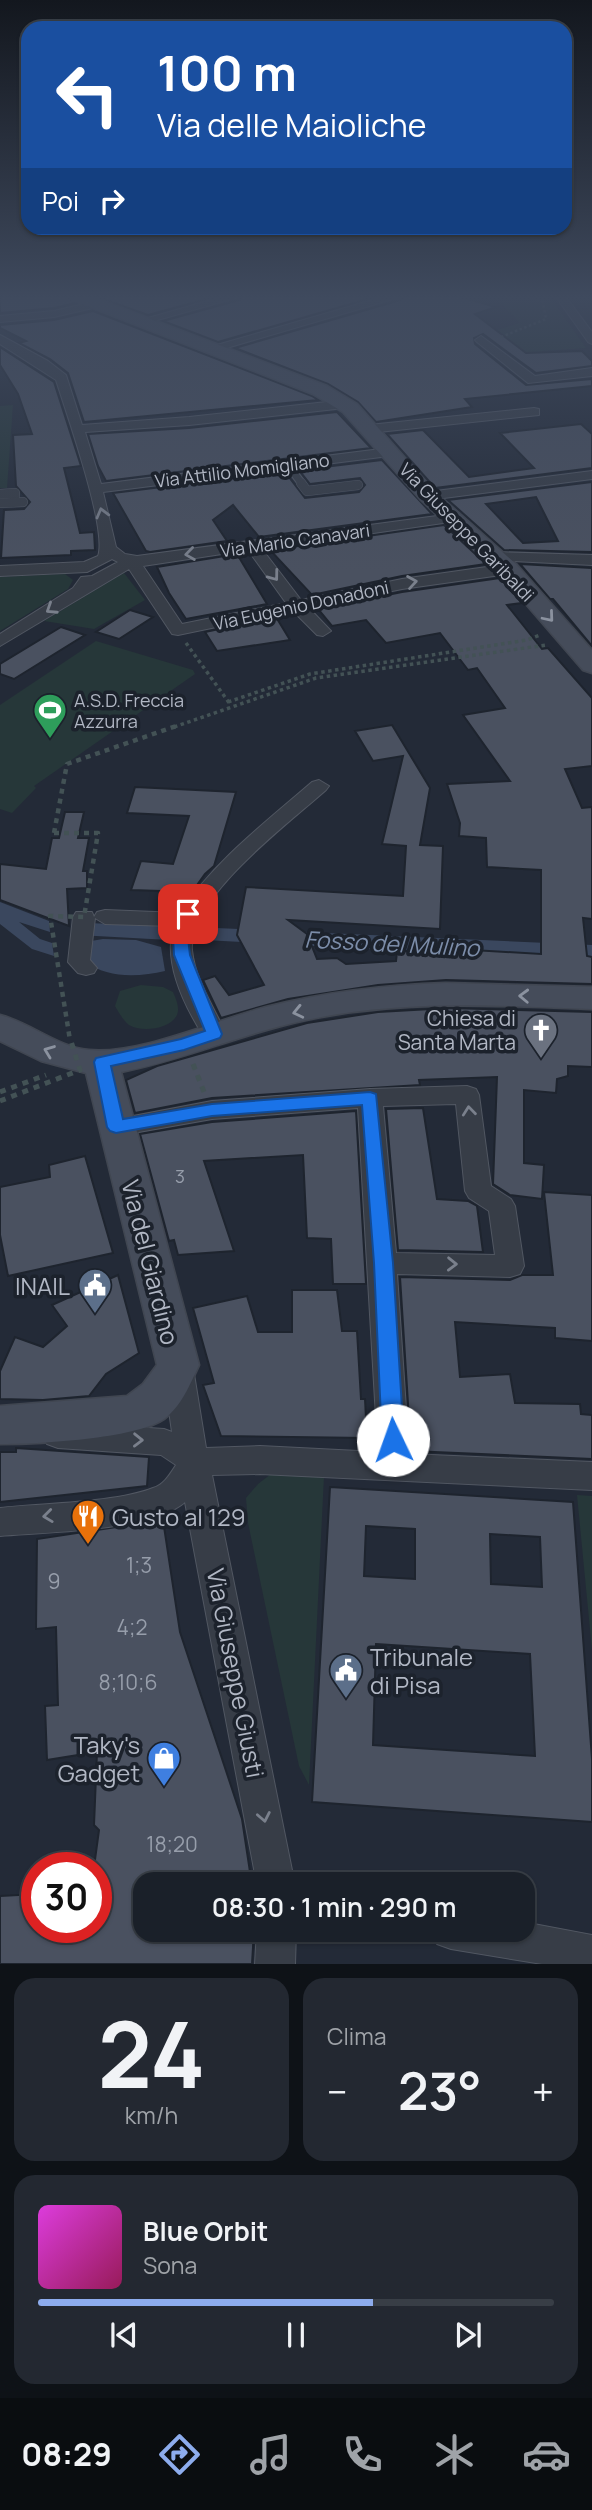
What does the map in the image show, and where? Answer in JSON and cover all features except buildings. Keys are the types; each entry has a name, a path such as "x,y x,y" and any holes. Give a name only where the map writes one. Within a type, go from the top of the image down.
{"street":[{"path":"65,389 110,548 120,558 137,561 135,566 178,630"},
{"name":"Via Giuseppe Garibaldi","path":"316,389 345,404 428,496 502,563 592,666"},
{"path":"76,429 202,420 345,404"},
{"path":"369,429 534,412"},
{"name":"Via Attilio Momigliano","path":"95,489 389,452"},
{"path":"428,496 592,475"},
{"name":"Via Mario Canavari","path":"79,590 118,567 137,561 452,518"},
{"path":"251,546 297,606 323,631"},
{"path":"0,571 87,567 105,559 110,548"},
{"name":"Via Eugenio Donadoni","path":"178,630 502,563 592,560"},
{"path":"0,641 79,590 89,575 87,567"},
{"path":"199,1039 183,931 191,909 243,855 319,786"},
{"path":"86,968 79,962 94,917 183,931"},
{"path":"0,1026 41,1048 90,1061 199,1039 305,1010 397,995 453,993 592,998"},
{"name":"Via del Giardino","path":"90,1061 116,1127 178,1365 195,1462"},
{"path":"116,1127 212,1110 370,1098 467,1095 478,1191 502,1206 510,1266 383,1263"},
{"path":"370,1098 383,1263 394,1465"},
{"path":"11,1425 130,1416 149,1406 166,1390 178,1365"},
{"path":"11,1425 73,1437 164,1442 179,1449 195,1462 233,1460 394,1465 592,1476"},
{"path":"0,1522 158,1501 169,1496 195,1462"},
{"name":"Via Giuseppe Giusti","path":"195,1462 274,1872"},
{"path":"275,1964 276,1942"},
{"path":"532,1942 586,1950"}],"lane":[{"path":"287,464 307,491 358,485"},
{"path":"0,494 15,493 19,502 0,503"}],"path":[{"path":"178,630 232,706"},
{"path":"228,702 310,674 565,636"},
{"path":"0,1101 80,1070 90,1061 68,1033 50,916 94,917 99,832 54,833 68,764 316,678 565,636"},
{"path":"199,1039 212,1110"}],"shaded area":[{"path":"13,405 7,488 0,488 0,406"},
{"path":"124,573 145,600 94,629 44,621"},
{"path":"65,574 73,580 68,589 0,631 0,577"},
{"name":"A.S.D. Freccia Azzurra","path":"96,641 193,670 195,674 34,786 36,788 12,813 0,809 0,705"},
{"path":"141,985 163,987 173,992 178,1009 177,1015 168,1024 141,1029 125,1021 115,1006 120,991"},
{"path":"271,1474 324,1476 309,1785 299,1766 248,1523 246,1498"},
{"path":"577,1495 592,1496 592,1650"}],"water":[{"path":"0,902 49,921 50,932 19,922 40,939 52,943 54,956 32,949 0,924"},
{"path":"136,940 161,947 165,971 124,975 94,967 85,961 91,941"}],"waterway":[{"name":"Fosso del Mulino","path":"86,930 169,933"},
{"name":"Fosso del Mulino","path":"193,934 592,953"}],"place":[{"name":"A.S.D. Freccia Azzurra","path":"50,740"},
{"name":"Chiesa di Santa Marta","path":"541,1060"},
{"name":"INAIL","path":"95,1315"},
{"name":"Gusto al 129","path":"88,1546"},
{"name":"Tribunale di Pisa","path":"346,1700"},
{"name":"Taky's Gadget","path":"164,1788"}],"route":[{"path":"188,914 181,938 182,955 185,968 214,1034 140,1055 102,1062 116,1127 212,1110 370,1098 393,1440"}]}
